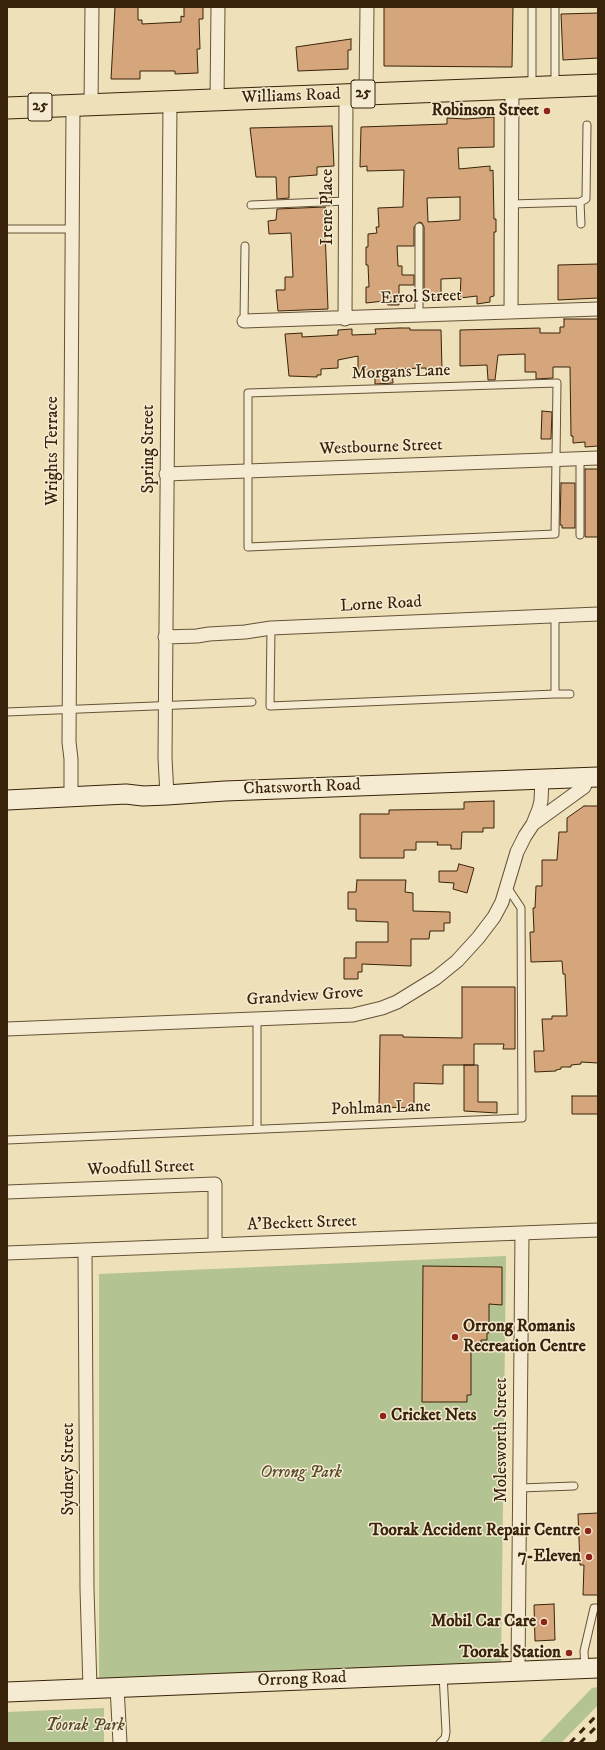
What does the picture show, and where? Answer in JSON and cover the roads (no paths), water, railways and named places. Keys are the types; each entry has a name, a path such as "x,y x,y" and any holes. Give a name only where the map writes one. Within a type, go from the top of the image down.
{"main road":[{"name":"Williams Road","path":"7,108 598,85"}],"street":[{"name":"Wrights Terrace","path":"71,797 69,710 72,229 92,7"},
{"path":"217,100 218,7"},
{"name":"Irene Place","path":"345,319 346,201 356,94 367,7"},
{"path":"511,312 512,88"},
{"name":"Spring Street","path":"167,795 165,758 165,637 170,102"},
{"name":"Errol Street","path":"244,321 345,319 598,309"},
{"name":"Westbourne Street","path":"166,474 598,458"},
{"name":"Lorne Road","path":"165,637 245,632 271,628 598,614"},
{"name":"Chatsworth Road","path":"7,800 126,794 143,796 225,791 593,777"},
{"name":"Grandview Grove","path":"533,824 584,787 593,777"},
{"name":"Grandview Grove","path":"7,1029 353,1014 367,1012 398,1002 436,978 468,950 494,917 502,902 517,852 533,824 542,801 542,779"},
{"name":"Woodfull Street","path":"7,1192 215,1184 215,1245"},
{"name":"A'Beckett Street","path":"7,1253 598,1230"},
{"name":"Molesworth Street","path":"518,1671 522,1233"},
{"name":"Sydney Street","path":"85,1250 87,1589 90,1688"},
{"name":"Orrong Road","path":"7,1692 591,1669"},
{"path":"117,1687 120,1743"}],"lane":[{"path":"554,7 556,86"},
{"path":"532,87 534,8"},
{"path":"511,204 580,202 586,199 587,124"},
{"path":"251,205 346,201"},
{"path":"580,202 581,224"},
{"path":"419,227 420,316"},
{"path":"7,229 72,229"},
{"path":"244,246 244,321"},
{"name":"Morgans Lane","path":"248,471 248,393 556,383 557,459"},
{"path":"580,458 580,535"},
{"path":"248,471 248,547 555,534 557,459"},
{"path":"555,615 555,694"},
{"path":"271,628 270,706 570,694"},
{"path":"7,712 252,702"},
{"name":"Pohlman Lane","path":"7,1140 522,1118 521,908 507,887"},
{"path":"257,1019 257,1129"},
{"path":"520,1488 574,1486"},
{"path":"591,1669 584,1651 597,1606"},
{"path":"440,1743 445,1738 446,1732 443,1674"}],"railway":[{"path":"570,1743 598,1714"},
{"path":"580,1743 598,1725"}],"place":[{"name":"Robinson Street","path":"547,111"},
{"name":"Orrong Romanis Recreation Centre","path":"455,1337"},
{"name":"Cricket Nets","path":"383,1416"},
{"name":"Toorak Accident Repair Centre","path":"588,1531"},
{"name":"7-Eleven","path":"589,1557"},
{"name":"Mobil Car Care","path":"544,1622"},
{"name":"Toorak Station","path":"569,1653"}],"park label":[{"name":"Orrong Park","path":"301,1473"},
{"name":"Toorak Park","path":"85,1726"}]}
